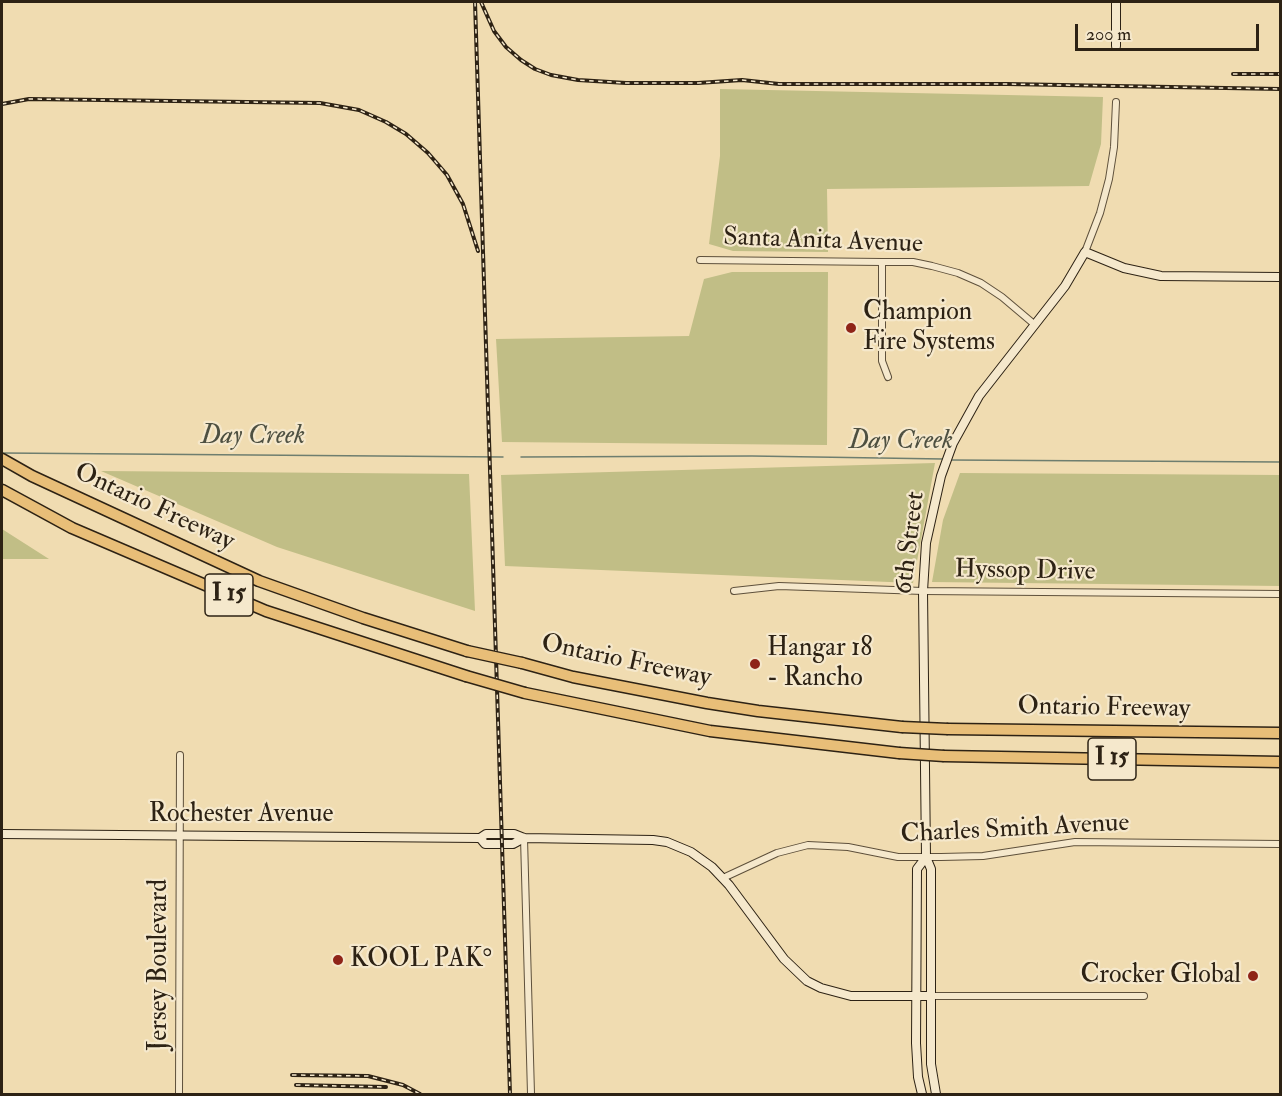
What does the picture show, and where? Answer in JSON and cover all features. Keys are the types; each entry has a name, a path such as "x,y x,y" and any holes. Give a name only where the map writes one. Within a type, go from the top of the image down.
{"highway":[{"name":"Ontario Freeway","path":"2,459 32,476 259,581 363,618 467,651 522,663 573,678 758,711 902,727 1281,733"},
{"name":"Ontario Freeway","path":"2,490 72,528 266,611 525,693 710,731 899,753 944,756 1281,762"}],"main road":[{"path":"1116,2 1116,46"},
{"path":"1085,252 1124,268 1161,276 1281,277"},
{"name":"6th Street","path":"936,1095 931,1064 931,869 926,857 923,591 926,543 941,476 953,443 979,396 1065,285 1085,252"},
{"name":"Rochester Avenue","path":"2,834 480,838 486,834 514,834 524,837 668,842 691,852 712,867 723,878 784,959 807,981 821,988 852,996 930,996"},
{"name":"6th Street","path":"922,1095 916,1060 916,869 926,857"}],"street":[{"name":"6th Street","path":"1085,252 1100,213 1109,179 1116,102"},
{"name":"Santa Anita Avenue","path":"700,260 921,263 964,275 993,291 1034,324"},
{"path":"882,262 882,362 888,377"},
{"name":"Hyssop Drive","path":"734,591 779,586 923,591 1281,594"},
{"name":"Jersey Boulevard","path":"179,1095 180,755"},
{"path":"524,837 531,1095"},
{"name":"Charles Smith Avenue","path":"723,878 777,853 800,846 830,845 889,856 926,857 983,856 1075,842 1281,844"},
{"path":"930,996 1144,996"}],"shaded area":[{"path":"720,89 1103,97 1101,144 1089,186 827,189 828,252 733,251 709,244 720,156"},
{"path":"732,272 828,272 827,445 502,442 496,339 689,336 704,279"},
{"path":"935,463 913,583 505,566 501,475"},
{"path":"101,471 469,474 475,611 277,547"},
{"path":"960,473 1280,475 1280,586 932,582 943,520"},
{"path":"2,529 49,559 2,559"}],"waterway":[{"name":"Day Creek","path":"2,453 503,457"},
{"name":"Day Creek","path":"521,457 752,456 943,459"},
{"name":"Day Creek","path":"951,460 1280,462"}],"railway":[{"path":"475,2 510,1094"},
{"path":"481,2 494,31 506,47 521,60 551,75 578,80 626,83 698,83 742,80 779,84 1007,84 1280,89"},
{"path":"1233,74 1280,74"},
{"path":"2,104 29,99 320,103 359,110 406,134 428,153 447,175 463,204 478,251"},
{"path":"292,1075 368,1076 403,1085 420,1094"},
{"path":"296,1085 386,1087"}],"place":[{"name":"Champion Fire Systems","path":"851,328"},
{"name":"Hangar 18 - Rancho","path":"755,664"},
{"name":"KOOL PAK°","path":"338,960"},
{"name":"Crocker Global","path":"1253,976"}]}
